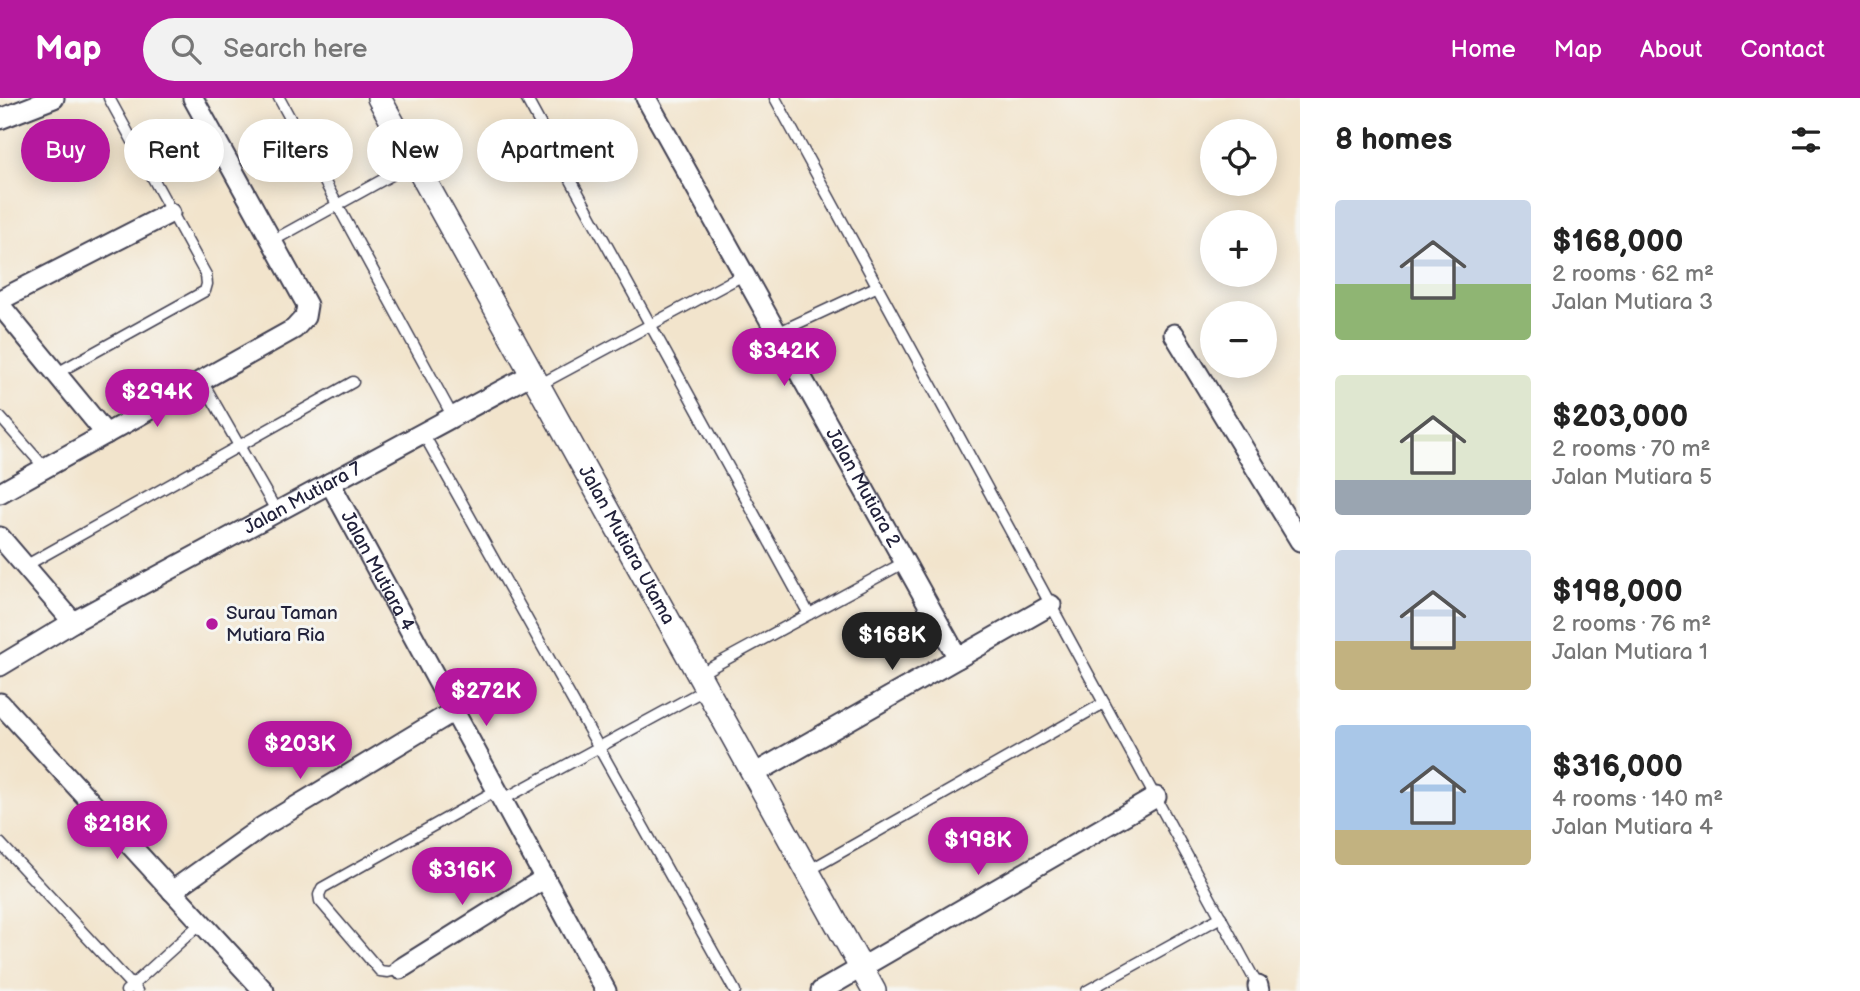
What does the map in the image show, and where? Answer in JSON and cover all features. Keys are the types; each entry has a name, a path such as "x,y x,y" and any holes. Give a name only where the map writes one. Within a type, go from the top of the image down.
{"street":[{"path":"0,118 54,98"},
{"path":"0,494 294,329 305,317 307,305 192,98"},
{"name":"Jalan Mutiara Utama","path":"379,98 391,119"},
{"name":"Jalan Mutiara 2","path":"646,98 958,658"},
{"name":"Jalan Mutiara Utama","path":"426,182 874,991"},
{"path":"106,434 0,303 170,213"},
{"path":"1174,334 1300,541"},
{"name":"Jalan Mutiara 7","path":"0,666 73,622 453,416 535,379"},
{"name":"Jalan Mutiara 4","path":"330,483 606,991"},
{"path":"0,537 73,622"},
{"path":"754,774 1051,605"},
{"path":"0,703 264,991"},
{"path":"173,891 262,827 454,711"},
{"path":"821,991 1156,797"},
{"path":"400,970 545,878"}],"lane":[{"path":"57,373 205,292 207,284 206,275 109,98"},
{"path":"279,98 453,416"},
{"path":"526,98 809,614"},
{"path":"775,98 1259,989"},
{"path":"272,241 378,182"},
{"path":"535,379 650,325 744,274"},
{"path":"777,333 878,286"},
{"path":"202,381 277,512"},
{"path":"25,566 353,382"},
{"path":"0,417 45,468"},
{"path":"423,433 735,991"},
{"path":"400,970 380,971 320,901 322,888 500,795 599,747 809,614 905,562"},
{"path":"807,871 1104,703"},
{"path":"0,843 131,989 201,923"},
{"path":"1087,991 1221,917"}],"place":[{"name":"Surau Taman Mutiara Ria","path":"212,624"}]}
